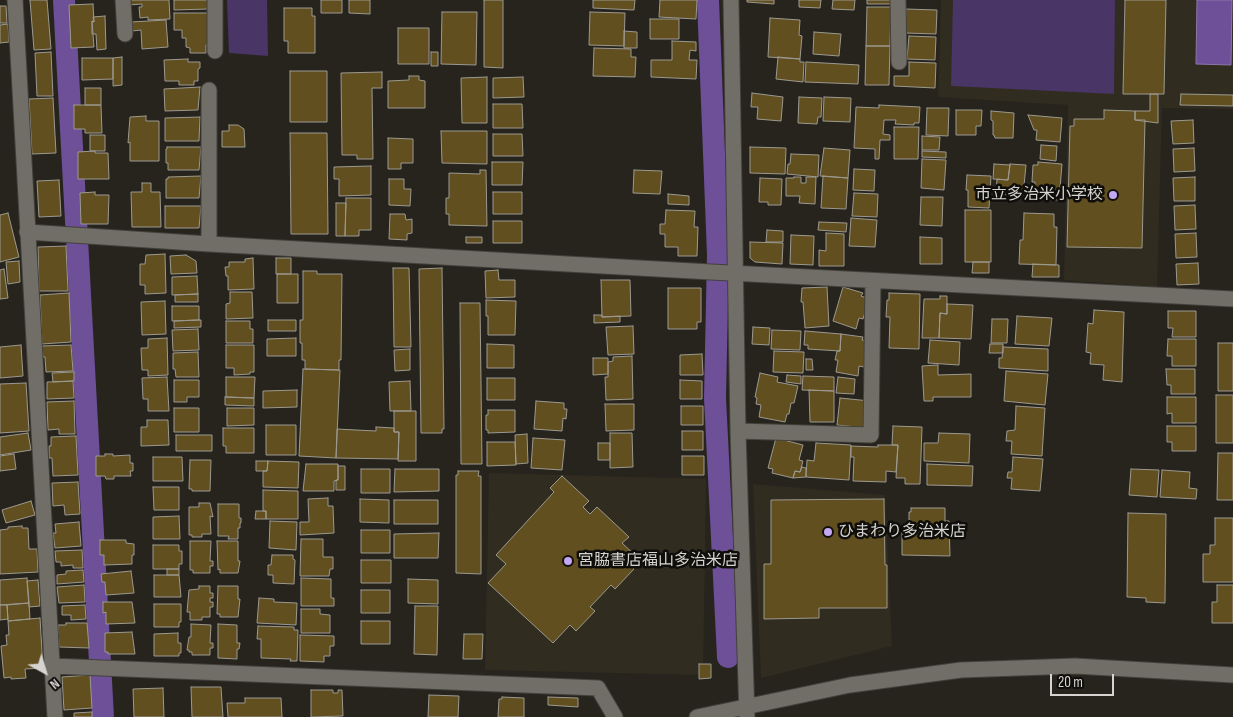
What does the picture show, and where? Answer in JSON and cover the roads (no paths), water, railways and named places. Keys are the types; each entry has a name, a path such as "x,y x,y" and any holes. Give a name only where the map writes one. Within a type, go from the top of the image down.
{"street":[{"path":"15,0 55,717"},
{"path":"123,0 125,34"},
{"path":"215,0 215,51"},
{"path":"731,0 732,273 747,712"},
{"path":"898,0 899,62"},
{"path":"208,90 209,244"},
{"path":"27,232 873,281 1233,299"},
{"path":"738,430 871,435 873,281"},
{"path":"52,666 598,688 615,717"},
{"path":"697,717 747,712 850,685 961,670 1075,666 1233,675"}],"waterway":[{"path":"64,0 103,717"},
{"path":"708,0 718,255 715,398 728,657"}],"place":[{"name":"市立多治米小学校","path":"1113,195"},
{"name":"ひまわり多治米店","path":"828,532"},
{"name":"宮脇書店福山多治米店","path":"568,561"}]}
